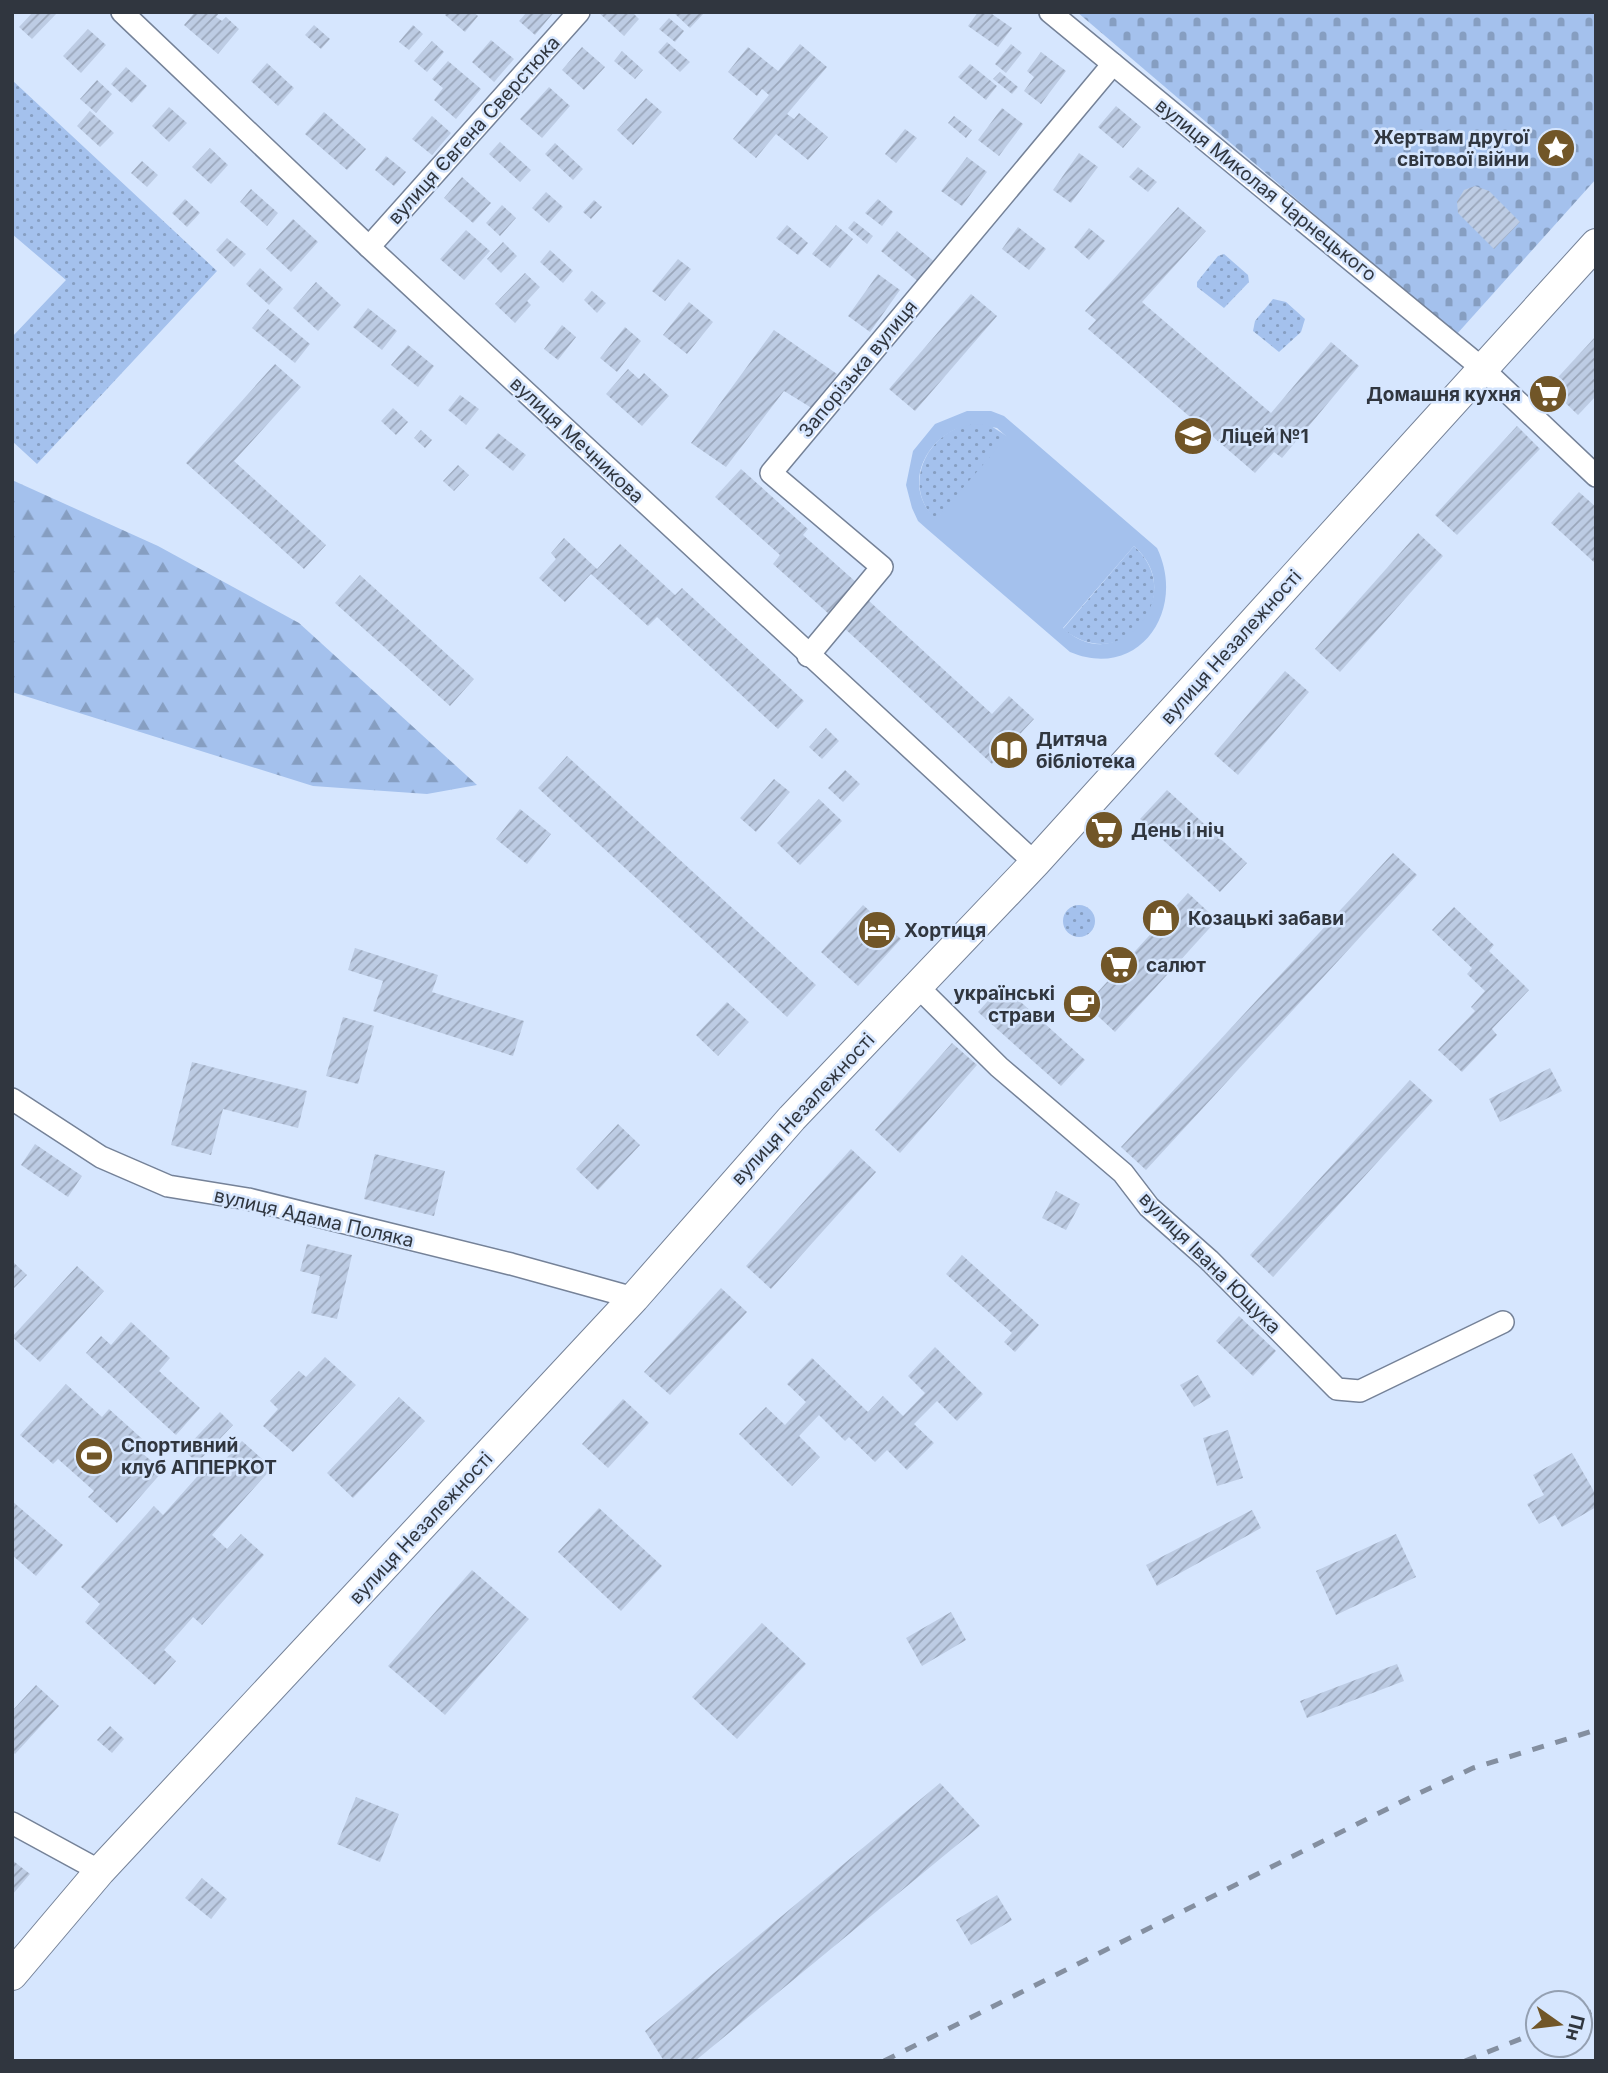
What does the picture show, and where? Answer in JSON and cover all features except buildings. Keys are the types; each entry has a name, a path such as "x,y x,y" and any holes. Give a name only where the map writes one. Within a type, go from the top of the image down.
{"main road":[{"name":"вулиця Незалежності","path":"12,1975 100,1871 634,1298 792,1118 1035,863 1596,244"}],"street":[{"name":"вулиця Мечникова","path":"122,12 369,247 808,656 1035,863"},
{"name":"вулиця Євгена Сверстюка","path":"369,247 579,12"},
{"name":"вулиця Миколая Чарнецького","path":"1049,12 1483,369 1596,477"},
{"name":"Запорізька вулиця","path":"808,656 882,567 771,473 1112,64"},
{"name":"вулиця Івана Ющука","path":"917,986 999,1067 1123,1173 1149,1207 1209,1260 1337,1390 1360,1391 1503,1322"},
{"name":"вулиця Адама Поляка","path":"12,1099 101,1157 168,1186 248,1199 511,1264 634,1298"},
{"path":"12,1823 100,1871"}],"green space":[{"path":"1077,12 1596,12 1596,179 1456,335"},
{"path":"12,80 217,271 37,464 12,441 12,337 66,280 12,234"},
{"path":"1224,254 1248,275 1249,282 1224,308 1197,287 1197,282 1218,256"},
{"path":"1273,299 1286,302 1305,319 1301,332 1279,352 1253,331 1255,321"},
{"path":"967,411 991,411 1004,416 1157,548 1165,571 1166,594 1161,616 1151,634 1136,648 1117,657 1095,658 1070,652 918,521 906,485 913,451 935,424","holes":["978,424 997,428 1007,437 936,519 925,505 920,489 920,474 925,459 934,445 946,435 961,427","1134,546 1149,565 1154,586 1151,607 1140,624 1124,638 1105,644 1084,641 1063,628"]},
{"path":"969,424 988,424 1008,437 936,520 926,507 920,492 923,463 941,438"},
{"path":"12,480 158,546 299,623 477,785 427,794 313,786 12,692"},
{"path":"1134,546 1149,566 1154,587 1151,607 1142,624 1127,637 1107,644 1086,642 1063,629"},
{"path":"1079,905 1090,910 1095,921 1090,932 1079,937 1068,932 1063,921 1068,910"}],"railway":[{"path":"884,2061 1473,1768 1596,1730"},
{"path":"1465,2061 1524,2038"}],"place":[{"name":"Жертвам другої світової війни","path":"1556,148"},
{"name":"Домашня кухня","path":"1548,394"},
{"name":"Ліцей №1","path":"1193,436"},
{"name":"Дитяча бібліотека","path":"1009,750"},
{"name":"День і ніч","path":"1104,830"},
{"name":"Козацькі забави","path":"1161,918"},
{"name":"Хортиця","path":"877,930"},
{"name":"салют","path":"1119,965"},
{"name":"українські страви","path":"1082,1004"},
{"name":"Спортивний клуб АППЕРКОТ","path":"94,1456"}]}
